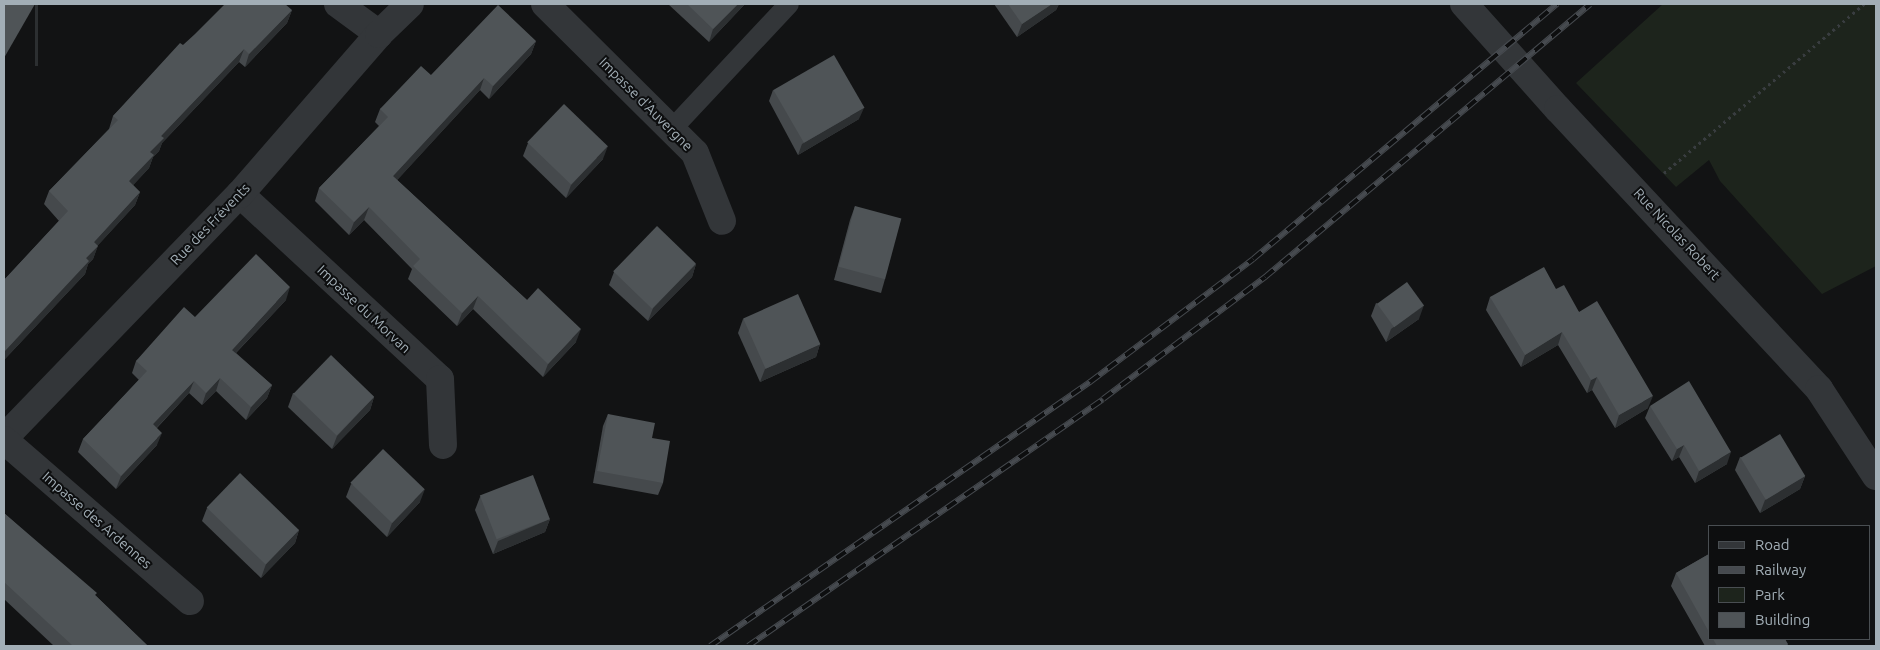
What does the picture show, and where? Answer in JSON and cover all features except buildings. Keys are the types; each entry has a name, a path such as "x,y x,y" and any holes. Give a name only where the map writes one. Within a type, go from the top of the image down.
{"street":[{"path":"338,4 379,34"},
{"name":"Rue des Frévents","path":"4,439 240,194 379,34 410,4"},
{"name":"Impasse d'Auvergne","path":"546,4 695,152 722,221"},
{"name":"Rue Nicolas Robert","path":"1464,4 1558,109 1639,193 1819,389 1876,476"},
{"name":"Impasse du Morvan","path":"240,194 440,379 443,445"},
{"name":"Impasse des Ardennes","path":"4,439 190,600"}],"lane":[{"path":"672,129 789,4"}],"path":[{"path":"1639,193 1864,4"}],"green space":[{"path":"1663,4 1876,4 1876,266 1822,294 1720,181 1709,160 1676,187 1576,83"}],"railway":[{"path":"710,646 1090,382 1253,259 1557,4"},
{"path":"748,646 1103,399 1265,277 1590,4"}]}
